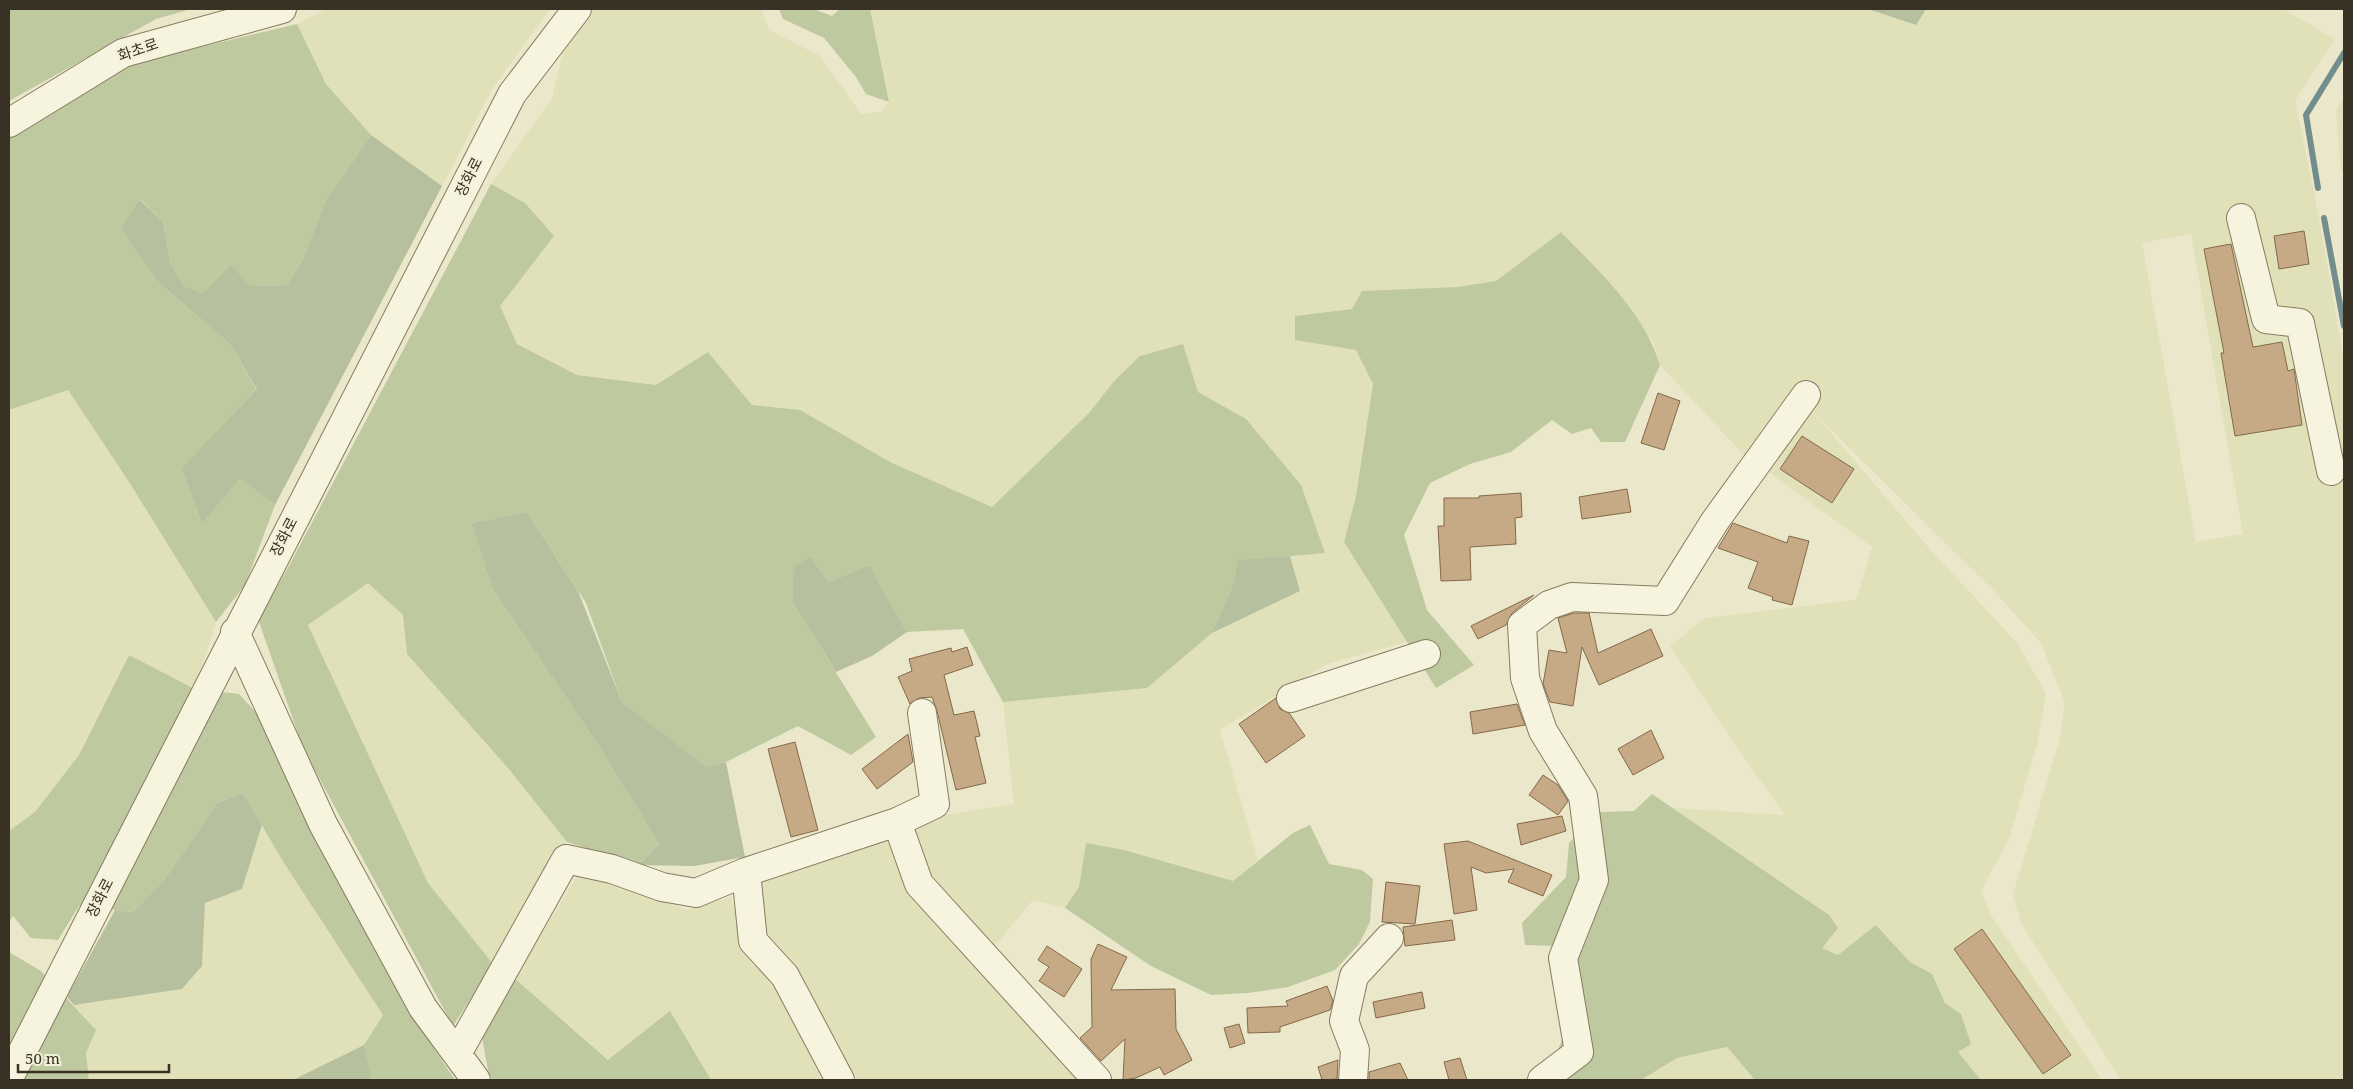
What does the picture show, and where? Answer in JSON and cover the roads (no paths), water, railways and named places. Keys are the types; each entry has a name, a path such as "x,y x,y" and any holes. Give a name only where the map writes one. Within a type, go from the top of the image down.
{"street":[{"name":"화초로","path":"9,123 123,53 282,9"},
{"name":"장화로","path":"9,1078 235,632 512,94 577,9"},
{"path":"2241,218 2266,319 2300,323 2331,471"},
{"path":"1542,1080 1580,1052 1563,958 1594,880 1583,796 1543,730 1525,678 1522,625 1549,605 1572,596 1665,601 1715,521 1806,395"},
{"path":"235,632 323,824 423,1008 476,1080"},
{"path":"1291,698 1426,654"},
{"path":"457,1054 566,859 612,869 662,886 696,892 746,872 897,822 935,804 922,713"},
{"path":"897,822 919,884 1097,1080"},
{"path":"746,872 753,940 785,976 840,1080"},
{"path":"1353,1080 1355,1050 1344,1022 1354,976 1389,938"}],"waterway":[{"path":"2318,188 2306,115 2344,53"},
{"path":"2324,218 2344,326"}]}
